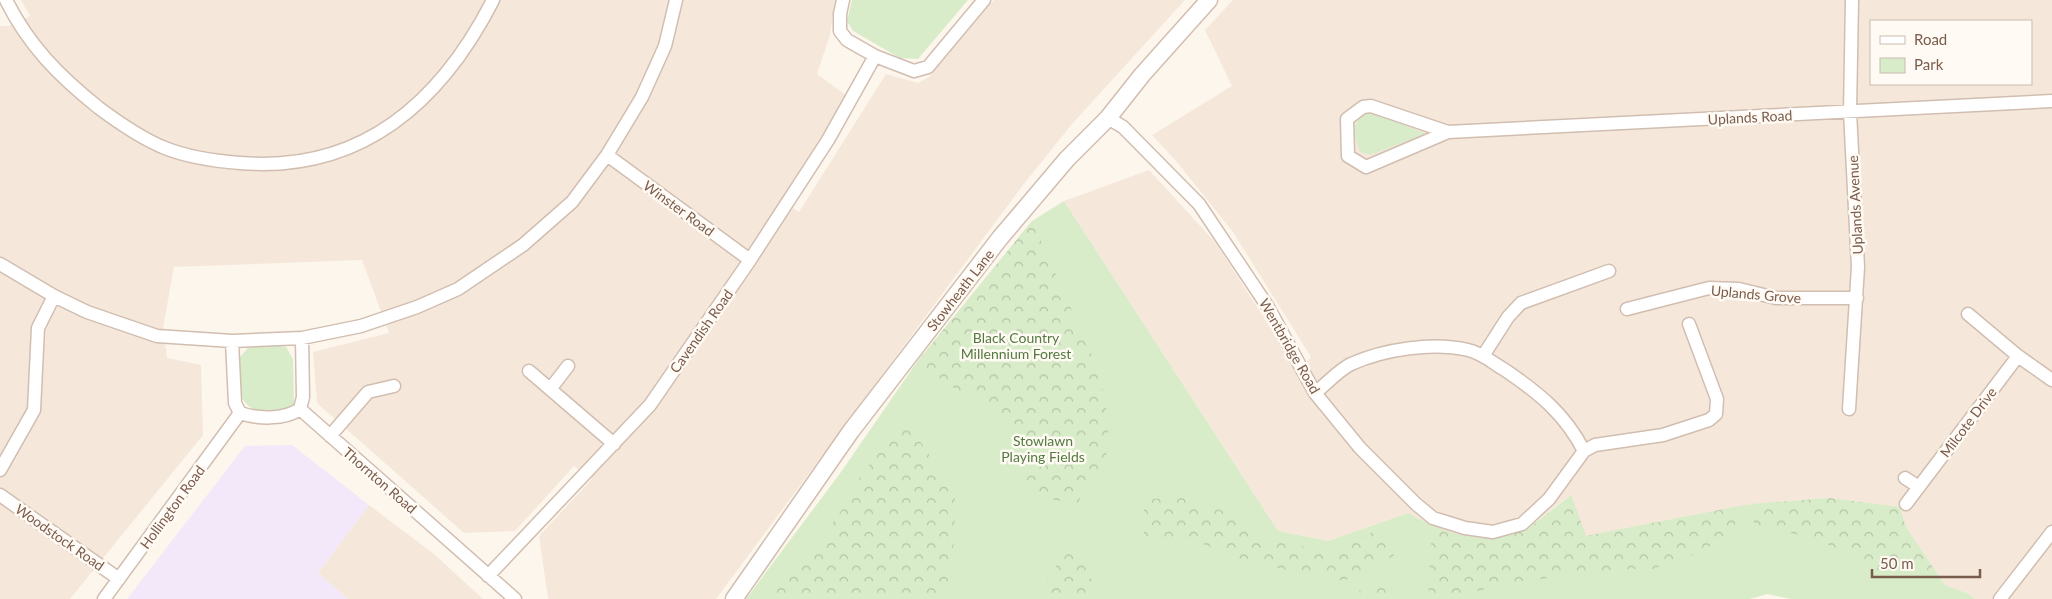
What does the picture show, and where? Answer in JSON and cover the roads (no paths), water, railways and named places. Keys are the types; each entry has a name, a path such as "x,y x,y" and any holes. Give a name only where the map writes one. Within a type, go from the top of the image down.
{"street":[{"path":"6,0 43,59 71,86 132,132 178,154 217,161 257,165 304,162 338,153 364,142 403,116 444,76 463,51 493,0"},
{"path":"0,264 54,296 87,312 157,336 232,341 302,338 377,321 458,289 523,245 572,202 607,155 642,97 665,46 676,0"},
{"path":"843,0 840,14 840,31 847,40 875,56 914,71 928,67 984,0"},
{"name":"Stowheath Lane","path":"734,599 851,431 1000,238 1067,159 1108,118 1142,75 1209,0"},
{"name":"Uplands Avenue","path":"1850,409 1858,267 1850,112 1852,0"},
{"name":"Cavendish Road","path":"488,576 650,405 750,260 828,140 875,56"},
{"name":"Uplands Road","path":"1448,132 1371,106 1363,107 1347,119 1348,156 1366,168 1448,132 2052,101"},
{"name":"Wentbridge Road","path":"1108,118 1123,127 1199,204 1268,307 1315,393 1360,448 1416,504 1433,518 1465,528 1493,532 1522,524 1549,498 1584,451"},
{"name":"Winster Road","path":"607,155 750,260"},
{"path":"1483,356 1508,317 1522,303 1609,271"},
{"name":"Uplands Grove","path":"1627,309 1709,288 1739,289 1776,298 1857,298"},
{"path":"0,470 34,410 38,328 54,296"},
{"path":"1968,314 2018,356 2052,380"},
{"path":"1315,393 1350,365 1386,353 1415,348 1468,350 1483,356 1539,393 1575,434 1584,451 1595,444 1663,436 1710,420 1716,414 1717,399 1689,324"},
{"path":"232,341 235,403 240,414 252,417 291,415 300,409 303,397 302,338"},
{"name":"Milcote Drive","path":"1906,504 2018,356"},
{"path":"551,388 568,366"},
{"path":"529,371 614,444"},
{"path":"330,436 368,392 394,386"},
{"name":"Thornton Road","path":"300,409 515,599"},
{"name":"Hollington Road","path":"104,599 240,414"},
{"path":"1905,478 1919,487"},
{"name":"Woodstock Road","path":"0,495 119,579"},
{"path":"2000,599 2052,532"}],"park label":[{"name":"Black Country Millennium Forest","path":"1016,346"},
{"name":"Stowlawn Playing Fields","path":"1043,448"}]}
